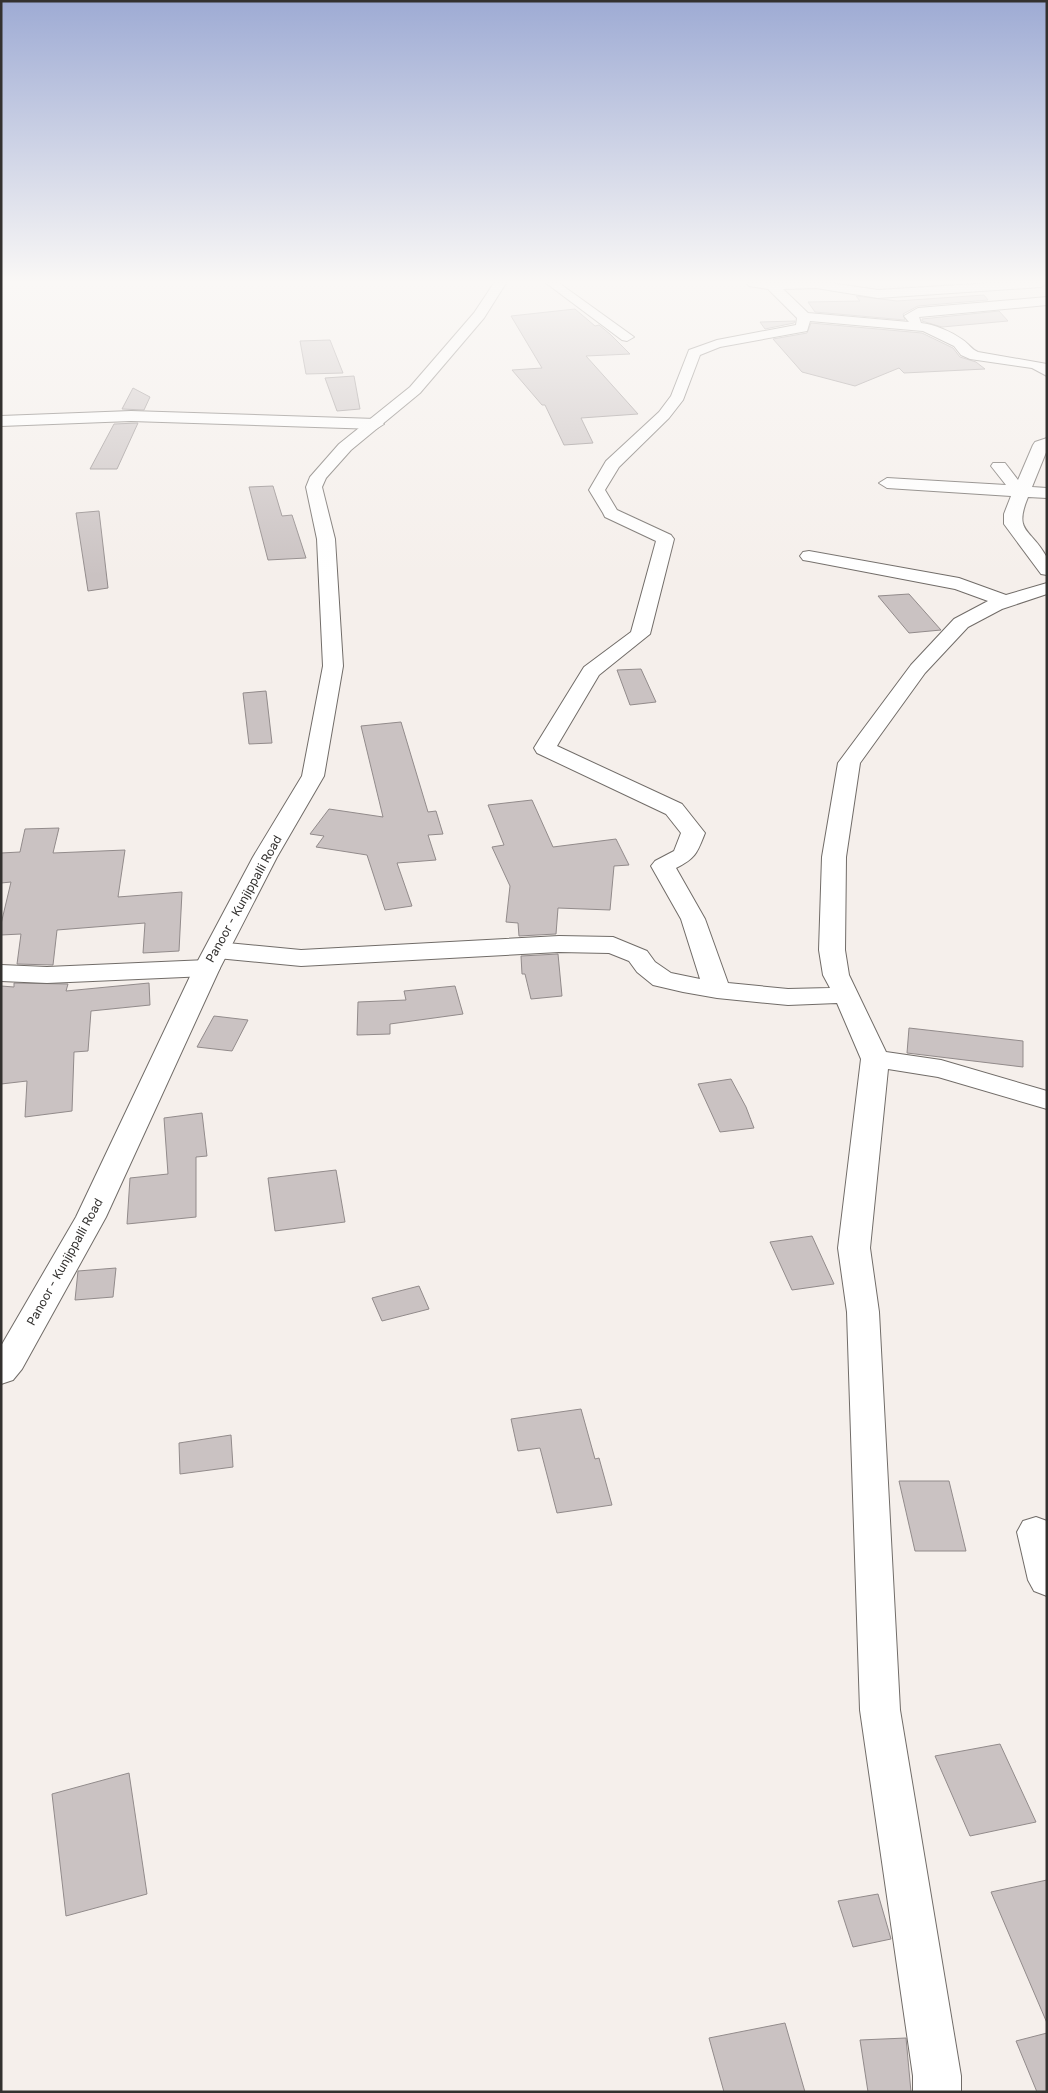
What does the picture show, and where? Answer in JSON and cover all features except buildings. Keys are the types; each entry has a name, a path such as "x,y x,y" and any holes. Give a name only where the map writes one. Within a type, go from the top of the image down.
{"street":[{"name":"Panoor - Kunjippalli Road","path":"1,1371 10,1360 91,1217 212,959 265,857 299,803 313,776 327,706 334,645 326,539 314,488 318,477 345,447 376,424 423,381"},
{"path":"684,381 678,397 664,415 612,464 597,490 611,513 665,539 640,634 591,670 546,748 674,809 692,833 684,855 663,866 693,919 717,990"},
{"path":"1,421 131,416 376,424"},
{"path":"1047,443 1041,445 1012,514 1014,524 1047,570"},
{"path":"999,466 1020,492"},
{"path":"887,483 1047,493"},
{"path":"809,556 959,584 1007,602"},
{"path":"937,2092 937,2076 880,1710 863,1312 854,1248 875,1059 847,995 836,975 832,950 834,857 849,763 918,669 961,623 978,613 1047,588"},
{"path":"1,973 48,975 212,959 266,956 301,958 559,944 613,946 638,956 646,967 662,979 717,990 788,997 847,995"},
{"path":"875,1059 941,1069 1047,1100"},
{"path":"1036,1532 1047,1580"}]}
